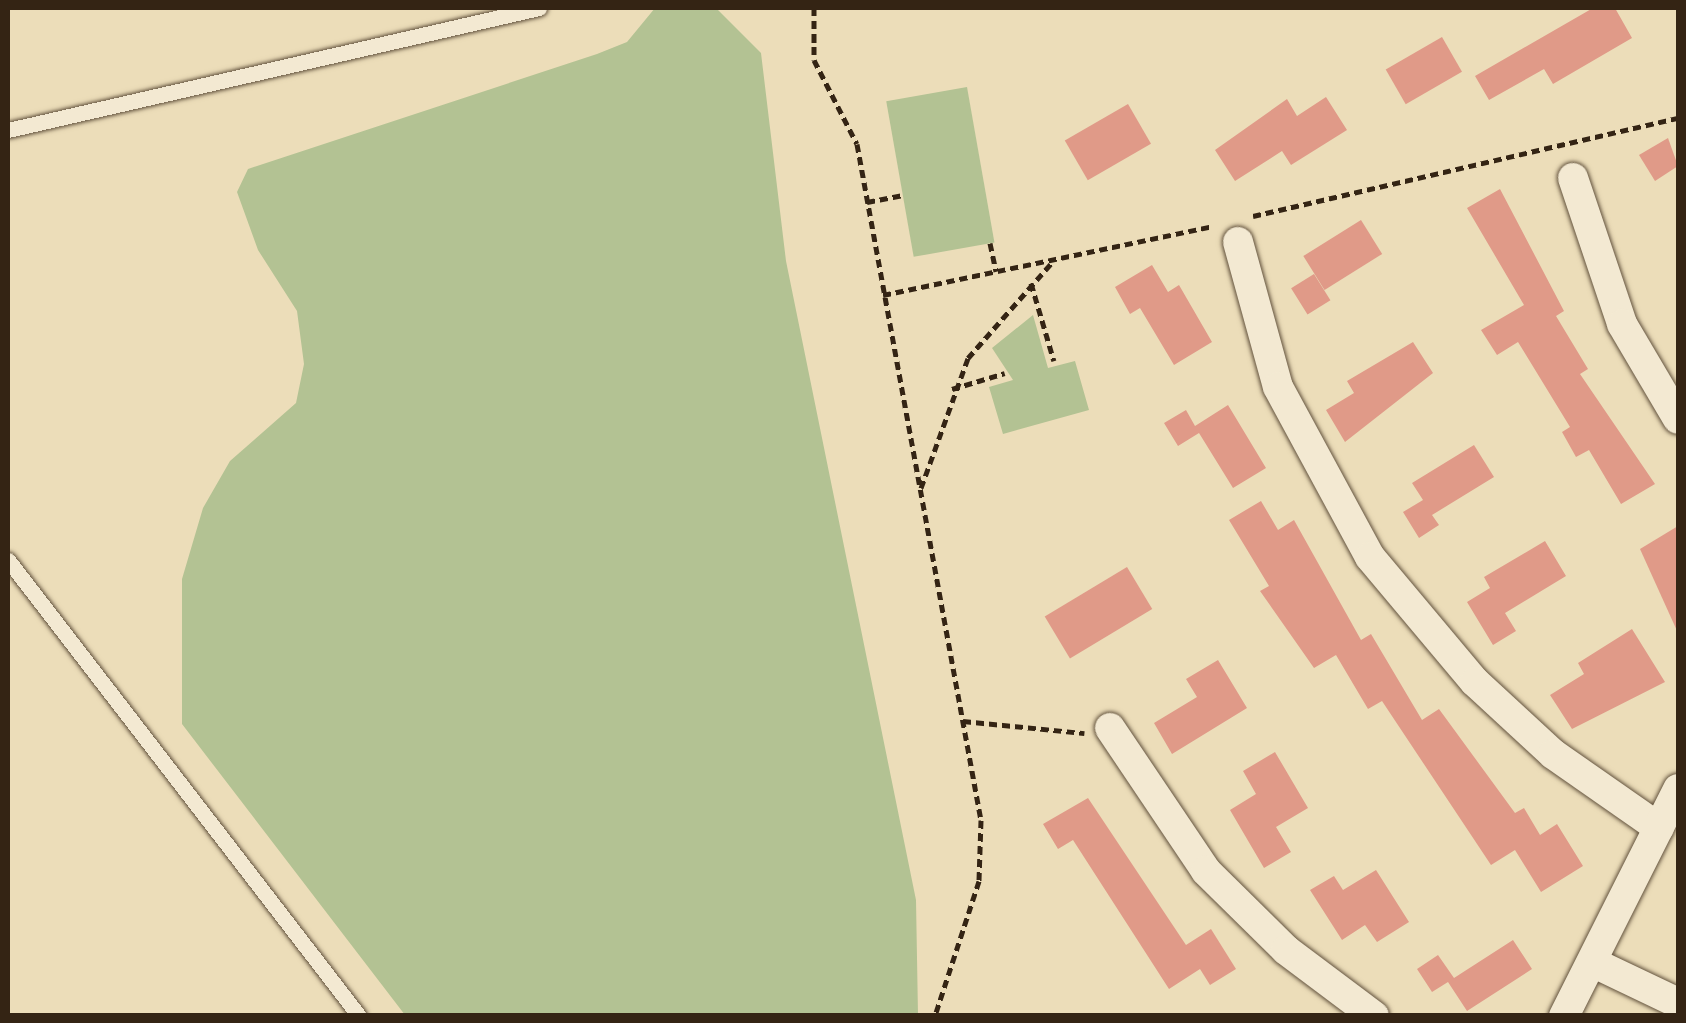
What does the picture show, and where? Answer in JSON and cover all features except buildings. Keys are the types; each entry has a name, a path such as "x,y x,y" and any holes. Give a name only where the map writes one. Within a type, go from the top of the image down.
{"street":[{"path":"1573,178 1622,324 1678,419"},
{"path":"1232,229 1278,387 1370,556 1503,708 1658,828"},
{"path":"1110,728 1206,871 1286,950 1374,1016"},
{"path":"1564,1016 1678,789"},
{"path":"1592,962 1678,1003"}],"lane":[{"path":"8,130 539,8"},
{"path":"8,560 358,1016"}],"path":[{"path":"814,8 814,60 854,131 963,721 982,857 935,1016"},
{"path":"884,295 1055,259 1232,229 1678,118"},
{"path":"867,202 902,195"},
{"path":"990,243 996,272"},
{"path":"920,491 952,388 1031,283 1055,259"},
{"path":"1031,283 1054,361"},
{"path":"952,388 1006,373"},
{"path":"963,721 1080,733 1110,728"}],"green space":[{"path":"655,8 716,8 761,53 786,261 916,900 918,1015 405,1015 182,724 182,579 203,508 230,461 296,403 304,364 297,311 258,250 237,192 248,169 597,54 627,42"},
{"path":"967,87 994,243 914,257 886,101"},
{"path":"1033,315 1048,368 1075,361 1089,410 1003,434 989,387 1013,380 992,348"}]}
